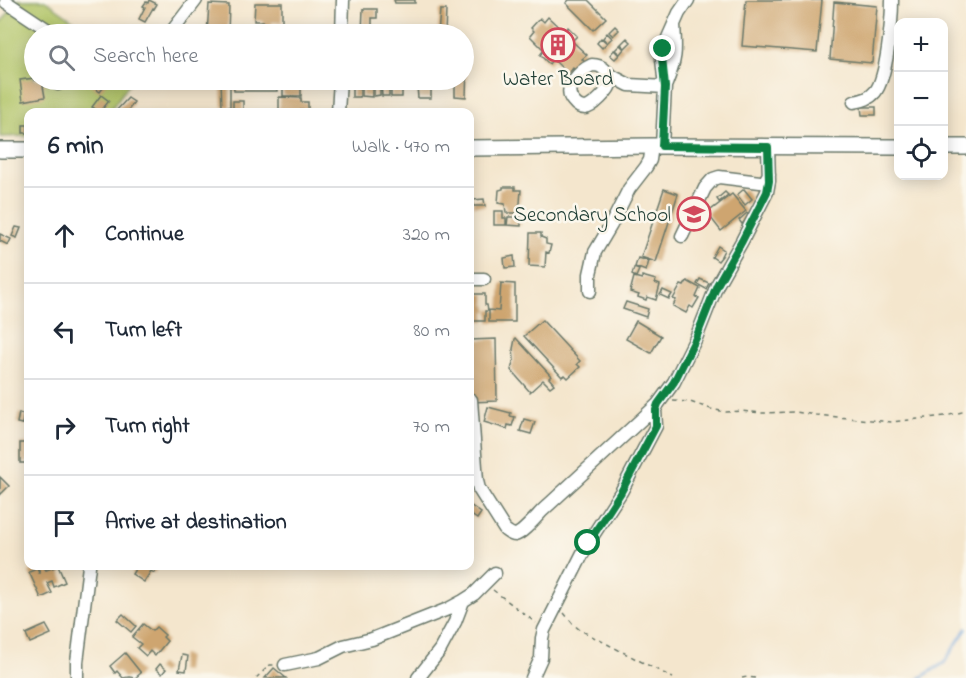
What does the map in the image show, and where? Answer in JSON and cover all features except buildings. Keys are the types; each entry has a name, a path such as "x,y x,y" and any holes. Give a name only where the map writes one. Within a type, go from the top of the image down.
{"main road":[{"path":"474,148 894,147"},
{"path":"948,147 966,147"},
{"path":"0,150 24,150"}],"street":[{"path":"178,24 196,0"},
{"path":"342,24 343,0"},
{"path":"590,291 590,274 595,252 628,189 650,160 657,146 665,87 676,51 674,24 688,0"},
{"path":"854,102 868,99 874,94 882,80 892,0"},
{"path":"5,5 38,24"},
{"path":"610,75 628,85 665,87"},
{"path":"338,108 339,90"},
{"path":"474,440 479,489 505,530 516,535 658,404 674,382 696,338 717,285 767,192 769,187 768,147"},
{"path":"682,236 705,188 713,179 719,177 760,182 765,180 769,174"},
{"path":"474,279 484,279"},
{"path":"532,678 542,658 544,630 588,543 621,492 656,426 658,404"},
{"path":"76,678 88,570"},
{"path":"285,665 319,658 344,646 372,639 464,601 495,573"},
{"path":"418,678 440,650 464,601"}],"path":[{"path":"658,404 677,400 726,412 795,412 892,422 946,416 966,411"},
{"path":"485,584 544,630"},
{"path":"557,604 580,630 673,678"},
{"path":"256,678 270,665 285,665"},
{"path":"742,678 755,678"}],"green space":[{"path":"18,0 45,0 79,24 24,24 24,90 125,90 112,108 24,108 24,136 0,137 0,24"}],"waterway":[{"path":"920,678 944,663 966,629"}],"place":[{"name":"Water Board","path":"558,45"},
{"name":"Secondary School","path":"694,214"}],"route":[{"path":"588,543 621,492 656,426 655,415 658,404 674,382 696,338 717,285 769,187 768,147 662,146 665,87 663,49"}]}
